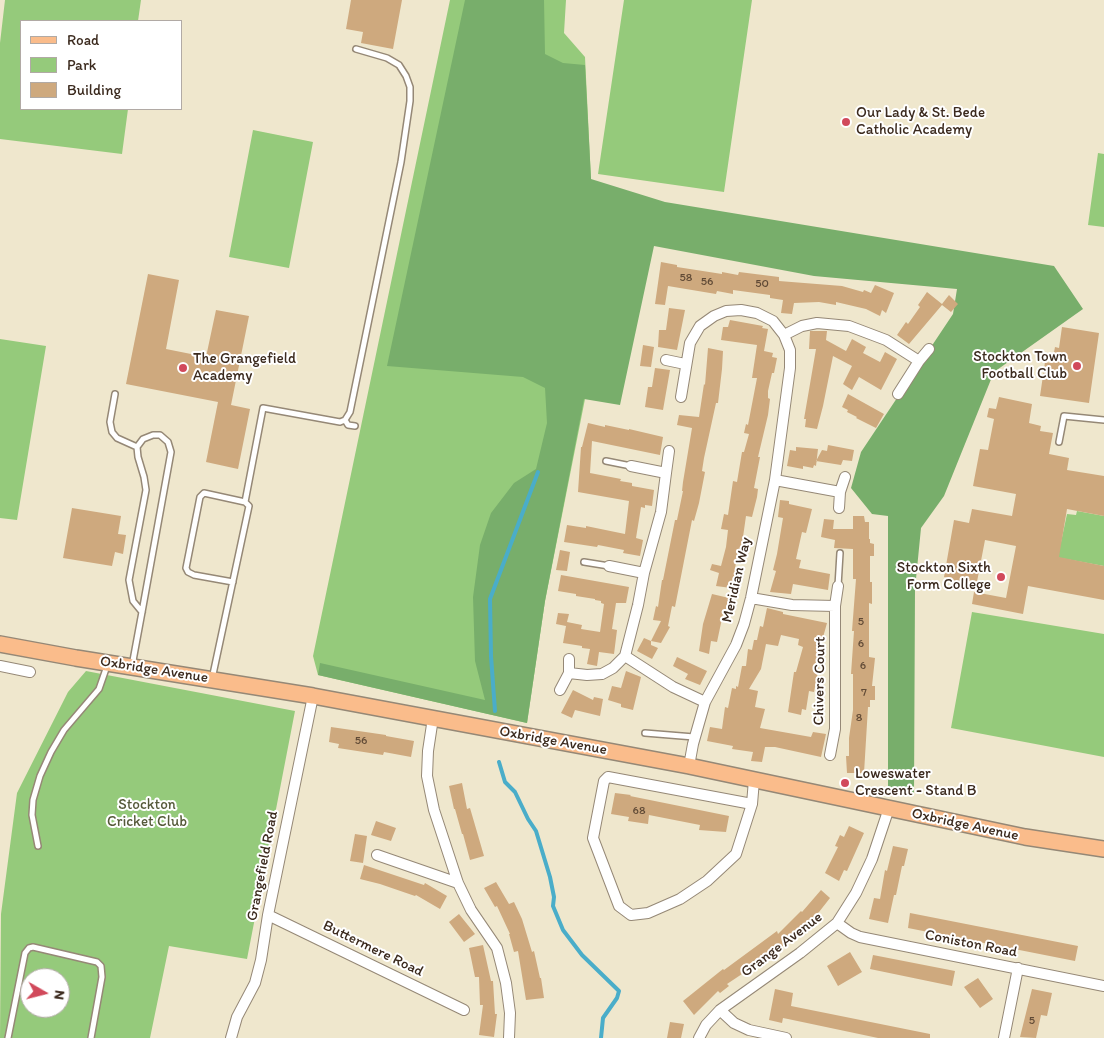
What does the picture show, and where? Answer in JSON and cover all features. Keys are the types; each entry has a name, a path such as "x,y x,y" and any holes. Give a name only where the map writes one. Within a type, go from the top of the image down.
{"main road":[{"name":"Oxbridge Avenue","path":"0,644 314,696 433,718 498,732 689,766 1025,837 1104,849"}],"street":[{"path":"681,398 685,364 690,343 700,326 714,316 726,311 741,310 757,313 773,321 784,335 802,326 817,323 849,326 886,340 919,361"},
{"name":"Meridian Way","path":"689,766 694,737 705,702 736,644 751,598 775,480 790,368 790,350 784,335"},
{"path":"898,394 929,348"},
{"path":"666,360 685,364"},
{"path":"569,673 587,676 602,674 613,668 625,656 644,573 661,512 669,451"},
{"path":"631,466 666,472"},
{"path":"839,508 840,492 844,478"},
{"path":"775,480 840,492"},
{"path":"609,566 644,573"},
{"name":"Chivers Court","path":"830,755 835,721 835,606 838,586"},
{"path":"751,598 792,605 835,606"},
{"path":"625,656 674,688 705,702"},
{"path":"560,690 569,673 569,659"},
{"path":"0,666 30,672"},
{"name":"Grangefield Road","path":"231,1038 237,1017 255,983 261,960 268,915 314,696"},
{"path":"433,718 428,751 427,776 434,810 458,883 471,910 497,948 506,983 510,1013 509,1038"},
{"name":"Oxbridge Avenue","path":"608,777 752,804 736,854 707,881 680,899 648,914 631,915 619,906 593,838 604,781 608,777"},
{"path":"752,804 754,780"},
{"name":"Grange Avenue","path":"699,1038 706,1025 720,1010 800,953 836,923 856,893 872,859 889,808"},
{"path":"377,855 458,883"},
{"name":"Buttermere Road","path":"268,915 464,1010"},
{"name":"Coniston Road","path":"836,923 860,937 1104,986"},
{"path":"1004,1038 1018,968"},
{"path":"720,1010 734,1023 749,1030 786,1038"}],"lane":[{"path":"245,502 264,408 334,422 345,420 350,412 402,162 410,101 410,87 399,65 387,58 356,49"},
{"path":"114,394 110,422 112,432 117,438 138,447"},
{"path":"1059,442 1064,416 1104,420"},
{"path":"345,420 348,425 355,426"},
{"path":"132,667 142,612 171,452 168,442 160,435 143,438 138,447 138,457 146,490 129,580 133,601 142,612"},
{"path":"606,461 631,466"},
{"path":"212,679 233,582 249,506 245,502 204,493 200,497 186,568 188,572 194,575 233,582"},
{"path":"838,586 840,553"},
{"path":"584,562 609,566"},
{"path":"38,846 32,815 33,800 40,776 64,730 99,689 108,663"},
{"path":"646,733 694,737"},
{"path":"8,1038 25,953 33,947 97,962 101,966 102,977 91,1038"}],"green space":[{"path":"5,0 141,0 138,20 20,20 20,110 128,110 122,154 0,139 0,43"},
{"path":"450,0 566,0 564,33 585,57 591,179 585,399 545,601 527,723 318,675 313,656"},
{"path":"465,0 544,0 545,54 563,63 585,65 591,179 665,202 1054,266 1083,309 994,372 944,496 921,528 915,589 914,795 888,791 888,516 872,514 851,488 861,452 953,314 957,289 814,276 654,246 620,405 584,399 545,601 527,723 318,675 320,663 485,700 475,661 473,597 480,545 491,513 514,483 536,469 547,423 545,388 523,377 387,366"},
{"path":"624,0 752,0 724,192 598,174"},
{"path":"253,130 313,142 289,268 229,257"},
{"path":"1098,153 1104,154 1104,227 1088,225"},
{"path":"0,339 46,346 17,520 0,518"},
{"path":"1077,511 1104,516 1104,566 1055,557 1061,542 1067,514 1076,515"},
{"path":"972,612 1104,634 1104,757 951,728"},
{"name":"Stockton Cricket Club","path":"86,671 295,711 247,959 169,946 150,1038 0,1038 1,914 17,793 68,692"}],"building":[{"path":"351,0 402,0 393,49 361,43 363,32 346,29"},
{"path":"661,262 677,265 677,267 722,274 722,272 738,275 739,272 779,277 779,281 842,286 871,293 875,285 894,293 886,313 882,310 880,316 866,309 836,302 836,305 819,302 794,303 792,314 781,313 783,300 770,298 770,295 733,290 733,294 717,291 716,294 668,286 665,305 655,304"},
{"path":"148,274 179,280 166,349 206,357 216,310 249,316 231,405 250,409 238,469 206,462 218,402 126,384"},
{"path":"927,292 942,304 949,295 958,304 951,312 942,305 909,344 897,335 906,322 908,324 920,307 918,305"},
{"path":"669,308 685,310 677,350 658,347 659,330 666,330"},
{"path":"730,320 763,326 762,328 768,329 764,351 773,353 772,357 777,358 768,391 768,398 770,399 768,415 758,457 760,457 754,488 758,489 757,497 752,517 746,516 741,551 739,550 735,568 739,569 737,578 733,577 731,588 716,586 719,573 710,570 712,564 721,566 726,547 728,530 721,529 724,514 728,515 733,481 737,482 742,452 744,452 749,434 744,433 746,424 748,425 757,378 752,378 757,345 721,340 723,327 728,327"},
{"path":"1062,327 1099,333 1089,403 1040,396 1045,362 1052,363 1055,347 1059,348"},
{"path":"810,331 827,331 826,340 846,351 852,339 866,347 863,353 880,362 885,352 897,359 881,390 859,377 852,390 843,384 852,366 833,356 817,429 805,427 806,419 804,419 816,349 809,349"},
{"path":"643,345 654,347 651,367 640,366"},
{"path":"708,348 723,351 718,403 716,403 704,458 702,471 705,472 699,503 694,521 692,520 675,607 672,606 668,626 670,627 661,643 651,641 661,621 653,620 656,606 658,607 662,580 683,491 692,428 677,425 679,415 699,417 705,385"},
{"path":"655,368 670,370 663,410 645,407 648,387 652,387"},
{"path":"848,394 884,414 876,428 856,418 842,407"},
{"name":"Stockton Sixth Form College","path":"999,397 1032,404 1029,423 1041,426 1040,431 1053,433 1049,454 1069,458 1067,470 1104,476 1104,516 1067,509 1059,557 1104,566 1104,600 1028,586 1023,614 972,604 974,592 1006,598 1016,546 985,540 976,587 946,582 947,578 944,577 954,520 969,523 972,509 1012,516 1016,494 973,486 980,449 988,450 994,419 987,417 989,408 996,409"},
{"path":"588,423 629,429 663,437 660,455 592,441 590,473 621,479 620,481 632,483 632,486 654,490 652,506 645,505 645,508 641,507 636,538 643,540 640,556 623,553 624,550 598,545 597,547 564,542 567,525 586,528 586,526 625,534 629,501 578,492 581,447"},
{"path":"828,445 854,450 852,461 843,460 841,465 816,461 822,450 827,451"},
{"path":"796,447 818,449 816,466 814,465 813,468 803,466 803,469 787,466 790,450 796,451"},
{"path":"780,500 812,509 806,533 802,532 796,559 801,560 799,568 830,574 828,590 793,584 791,594 770,592 776,571 773,570 783,518 778,517"},
{"path":"72,508 121,516 118,534 126,535 123,554 115,552 112,566 63,558"},
{"path":"853,516 864,516 865,522 869,522 869,539 870,543 874,544 874,556 870,556 872,604 869,603 869,657 875,658 872,686 875,686 875,700 870,700 870,707 868,707 864,773 847,773 846,756 849,756 849,738 853,710 853,674 851,674 856,579 853,579 853,549 834,548 835,540 821,537 824,519 834,520 833,529 853,529"},
{"path":"560,550 570,552 567,571 556,570"},
{"path":"561,575 629,587 626,603 616,603 612,629 617,630 614,654 599,652 597,666 587,664 590,649 563,643 566,626 556,624 558,613 569,614 567,622 582,625 581,629 600,632 604,604 595,599 558,591"},
{"path":"712,594 729,598 726,609 724,609 717,642 711,641 709,654 699,651 703,624"},
{"path":"767,608 783,612 783,614 827,623 815,666 819,666 814,692 809,691 806,710 802,709 801,715 788,712 794,672 796,672 803,647 798,645 799,639 781,635 778,646 766,644 761,669 749,689 758,691 755,707 765,709 760,728 811,737 813,732 826,734 821,757 775,747 765,747 762,762 751,761 753,752 732,749 733,746 707,741 710,727 722,729 725,707 728,708 732,688 736,689 736,686 738,687 742,666 746,666 748,649 752,650 754,640 757,640 760,626 763,627"},
{"path":"644,638 651,641 651,645 658,648 652,659 637,651"},
{"path":"677,657 707,671 700,685 685,679 688,674 673,666"},
{"path":"626,671 641,677 633,710 621,707 621,704 608,700 612,686 621,688"},
{"path":"573,690 593,700 594,697 603,699 600,716 575,710 572,718 561,713"},
{"path":"331,727 414,741 411,757 384,752 383,755 338,748 339,744 329,742"},
{"path":"462,783 467,809 470,808 484,856 470,860 449,786"},
{"path":"615,793 729,816 726,832 699,830 700,825 649,815 648,824 628,821 629,817 611,814"},
{"path":"376,821 396,828 391,841 371,835"},
{"path":"849,826 864,833 847,871 844,870 839,881 825,873 838,847 835,846 840,835 844,837"},
{"path":"355,834 367,836 363,863 350,861"},
{"path":"893,846 908,849 904,866 902,866 896,895 894,895 888,923 869,919 874,898 880,899 885,870 887,871"},
{"path":"364,865 424,885 425,883 447,896 440,909 416,895 360,879"},
{"path":"496,882 509,904 514,902 522,919 532,952 534,951 544,998 526,1000 518,951 514,952 510,934 497,906 495,907 484,888"},
{"path":"821,890 830,898 800,937 798,935 746,974 745,972 727,984 729,986 720,993 718,991 694,1015 683,1001 723,969 777,931 778,934 802,912"},
{"path":"910,913 1078,946 1075,961 908,928"},
{"path":"459,914 475,934 464,942 449,922"},
{"path":"483,945 491,981 493,981 495,1014 497,1014 494,1037 479,1035 483,1005 480,1005 479,977 475,977 469,948"},
{"path":"850,952 862,972 838,986 827,966"},
{"path":"873,955 955,971 952,986 870,969"},
{"path":"978,978 993,999 980,1008 964,987"},
{"path":"775,989 793,993 791,1006 930,1034 930,1038 878,1038 783,1018 782,1023 769,1020"},
{"path":"1032,989 1052,993 1047,1016 1041,1015 1036,1038 1020,1037"},
{"path":"670,1022 684,1024 681,1038 667,1038"}],"waterway":[{"path":"495,711 491,656 490,599 538,472"},
{"path":"499,762 505,782 515,792 536,831 550,877 554,897 553,906 563,930 582,955 619,991 617,998 603,1018 601,1038"}],"place":[{"name":"Our Lady & St. Bede Catholic Academy","path":"846,122"},
{"name":"Stockton Town Football Club","path":"1077,366"},
{"name":"The Grangefield Academy","path":"183,368"},
{"name":"Stockton Sixth Form College","path":"1001,577"},
{"name":"Loweswater Crescent - Stand B","path":"845,783"}]}
